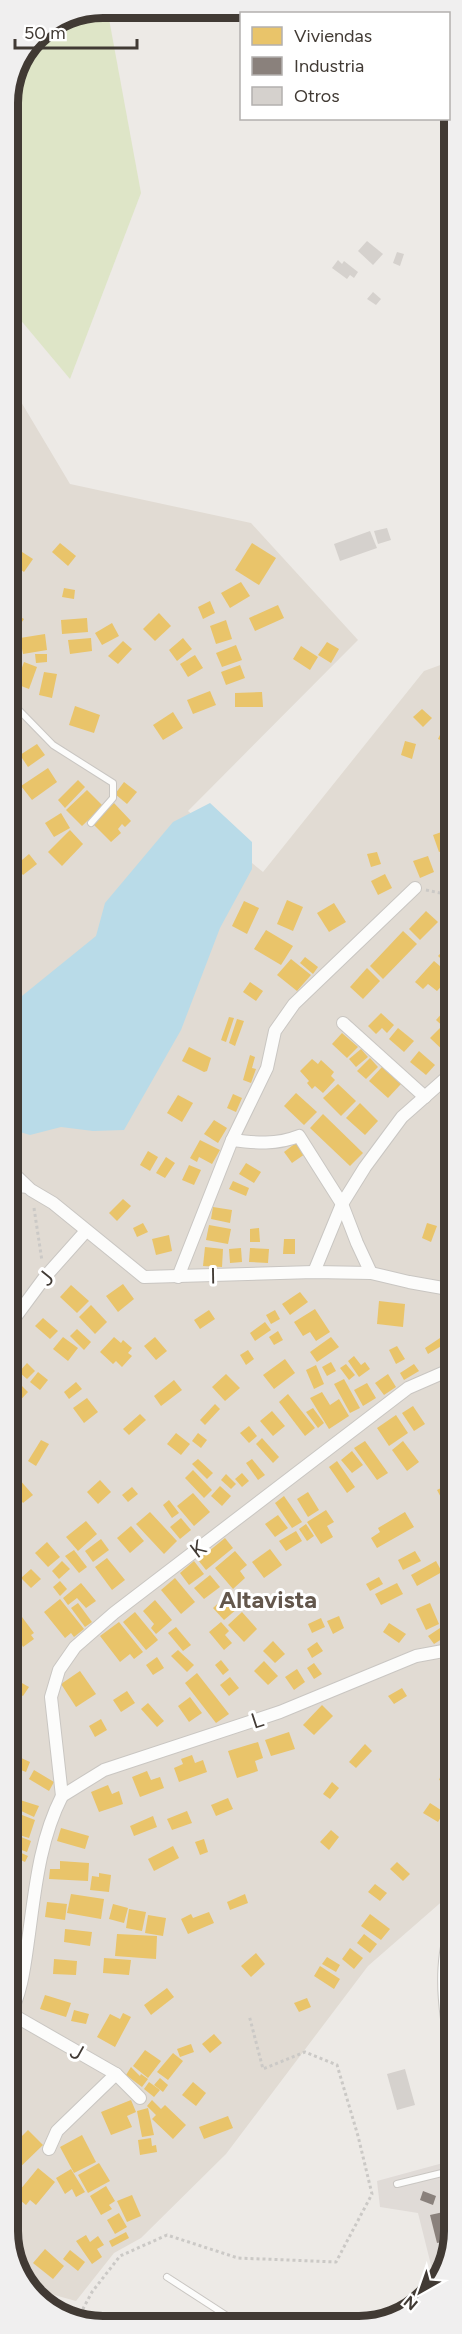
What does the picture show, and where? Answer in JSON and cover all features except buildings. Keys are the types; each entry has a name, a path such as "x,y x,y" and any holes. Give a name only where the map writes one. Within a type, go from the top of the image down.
{"street":[{"path":"177,1277 232,1140 267,1068 275,1031 294,1004 415,888"},
{"path":"343,1023 425,1097"},
{"path":"314,1272 342,1204 402,1117 444,1080"},
{"path":"232,1140 263,1144 283,1142 299,1136 342,1204 371,1273"},
{"name":"I","path":"18,1178 144,1277 314,1272 371,1273 444,1288"},
{"name":"J","path":"18,1313 45,1277 86,1231"},
{"name":"K","path":"62,1796 51,1697 59,1670 75,1647 114,1613 408,1388 444,1372"},
{"name":"L","path":"62,1796 104,1770 280,1712 416,1656 444,1651"},
{"path":"18,1988 24,1970 40,1858 52,1815 62,1796"},
{"name":"J","path":"18,2020 116,2074 140,2098"},
{"path":"49,2149 57,2131 116,2074"}],"lane":[{"path":"18,709 53,745 113,783 113,798 91,823"},
{"path":"18,1189 31,1190"},
{"path":"444,1946 442,1954 444,2020"},
{"path":"397,2184 444,2173"},
{"path":"167,2277 227,2316"}],"path":[{"path":"415,888 444,894"},
{"path":"31,1190 45,1277"},
{"path":"81,2312 92,2292 120,2256 167,2235 238,2258 336,2262 372,2194 337,2065 305,2052 263,2069 249,2015"}],"shaded area":[{"path":"18,397 70,484 251,523 358,640 188,811 263,872 424,671 444,664 444,1900 368,1966 226,2154 141,2238 114,2253 76,2301 44,2292 39,2287 23,2258 18,2231"},
{"path":"444,2163 444,2236 438,2263 433,2273 418,2213 380,2207 377,2181"}],"green space":[{"path":"109,18 141,193 70,379 18,317 18,98 24,71 32,56 43,43 56,32 71,24"}],"water":[{"path":"210,803 252,842 252,869 220,928 181,1030 124,1130 93,1131 61,1127 30,1135 20,1132 18,1127 18,999 96,936 105,903 173,822"}],"district":[{"name":"Altavista","path":"268,1599"}]}
